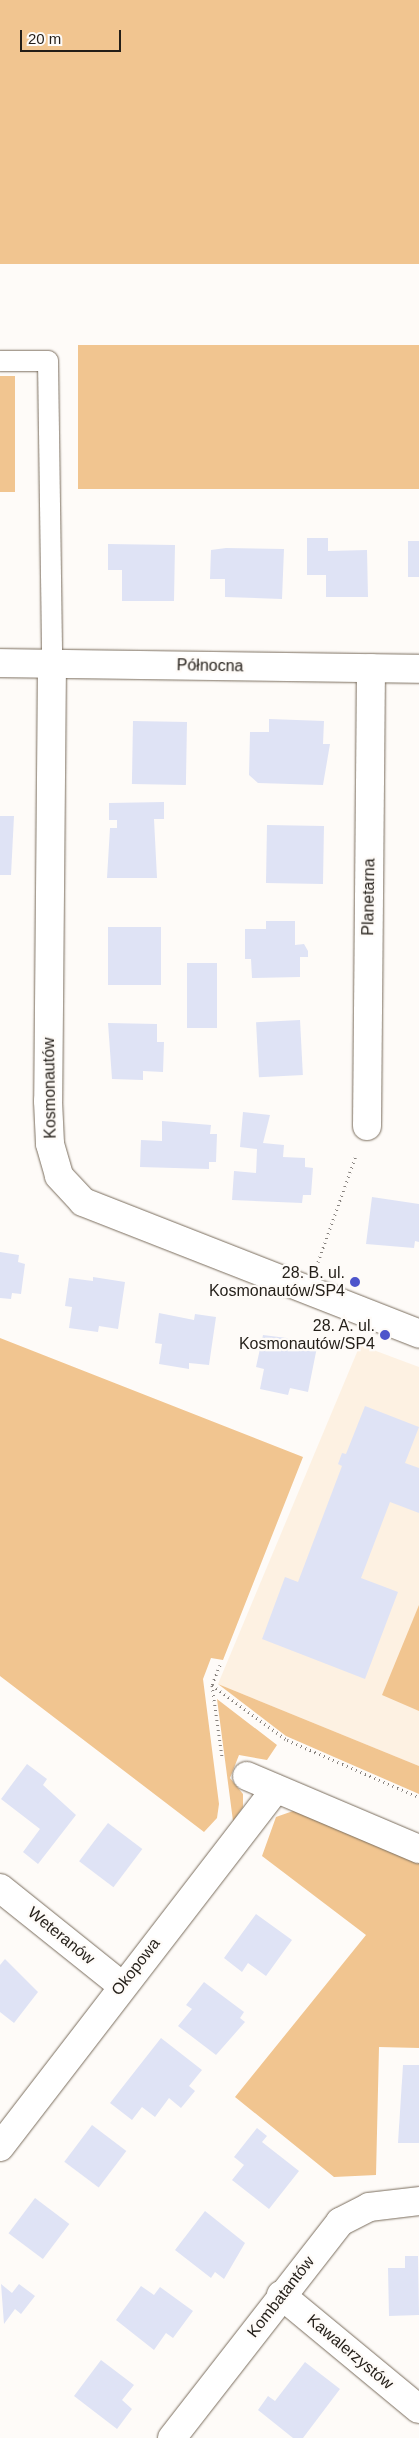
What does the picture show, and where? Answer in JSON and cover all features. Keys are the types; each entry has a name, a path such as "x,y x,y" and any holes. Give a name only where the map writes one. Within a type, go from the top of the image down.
{"street":[{"name":"Północna","path":"0,663 419,669"},
{"name":"Kosmonautów","path":"52,663 48,1101 50,1144 59,1176 83,1202 419,1334"},
{"name":"Planetarna","path":"367,1126 371,668"},
{"path":"247,1776 419,1849"},
{"name":"Okopowa","path":"0,2147 121,1985 276,1789"},
{"name":"Weteranów","path":"0,1888 121,1985"},
{"name":"Kombatantów","path":"172,2438 340,2222 369,2208 419,2201"},
{"name":"Kawalerzystów","path":"282,2295 419,2409"}],"lane":[{"path":"0,362 48,361 52,663"}],"path":[{"path":"307,1291 367,1126"},
{"path":"212,1685 287,1740 419,1797"}],"shaded area":[{"path":"0,0 419,0 419,264 0,264"},
{"path":"78,345 419,345 419,489 78,489"},
{"path":"0,376 15,376 15,492 0,492"},
{"path":"0,1338 303,1457 223,1660 211,1658 203,1679 219,1804 217,1818 204,1832 0,1676"},
{"path":"360,1345 419,1367 419,1766 218,1684"},
{"path":"419,1605 419,1711 382,1695"},
{"path":"218,1684 419,1766 419,1794 286,1736"},
{"path":"217,1699 277,1745 267,1760 239,1755 230,1778 243,1794 243,1807 233,1821"},
{"path":"293,1811 309,1814 419,1861 419,2048 379,2047 376,2175 334,2177 235,2097 366,1935 262,1856 276,1817"}],"building":[{"path":"307,538 328,538 328,551 367,550 368,597 326,597 326,575 307,575"},
{"path":"408,541 419,541 419,577 408,577"},
{"path":"108,544 175,545 174,601 122,601 122,570 108,570"},
{"path":"226,548 284,549 282,599 225,597 225,579 210,579 211,550"},
{"path":"269,719 324,721 323,744 330,744 323,785 258,783 249,775 250,732 269,732"},
{"path":"133,721 187,722 186,785 132,784"},
{"path":"164,802 164,819 154,819 157,878 107,878 110,828 117,828 117,820 109,820 109,803"},
{"path":"0,816 14,816 11,875 0,875"},
{"path":"267,825 324,826 323,884 266,883"},
{"path":"266,921 295,921 295,945 304,944 308,951 308,957 300,957 300,977 252,978 251,959 245,959 245,929 266,929"},
{"path":"108,927 161,927 161,985 108,985"},
{"path":"187,963 217,963 217,1028 187,1028"},
{"path":"300,1020 303,1075 259,1077 256,1022"},
{"path":"108,1023 157,1024 157,1042 164,1042 163,1072 143,1071 143,1080 112,1079"},
{"path":"243,1112 270,1115 263,1143 284,1145 283,1157 305,1158 305,1167 313,1168 311,1195 303,1195 302,1203 232,1200 234,1171 256,1173 257,1149 240,1147"},
{"path":"162,1121 211,1125 210,1134 217,1134 216,1162 209,1162 209,1169 140,1167 141,1140 162,1141"},
{"path":"372,1197 419,1204 419,1242 415,1241 414,1248 366,1244"},
{"path":"0,1252 19,1255 18,1262 25,1264 21,1294 12,1293 11,1299 0,1298"},
{"path":"93,1277 125,1282 118,1329 99,1326 98,1332 69,1328 72,1307 65,1306 69,1278 93,1281"},
{"path":"159,1313 194,1320 195,1314 216,1317 209,1365 189,1363 189,1369 159,1364 162,1344 155,1343"},
{"path":"263,1335 318,1342 308,1392 290,1388 288,1395 260,1389 264,1369 256,1367"},
{"path":"365,1406 419,1427 405,1463 419,1468 419,1513 390,1502 361,1578 398,1592 365,1679 262,1639 285,1577 298,1582 342,1466 338,1464 342,1453 346,1454"},
{"path":"27,1764 47,1779 43,1785 76,1815 38,1864 23,1852 40,1829 1,1799"},
{"path":"108,1823 142,1849 113,1887 79,1861"},
{"path":"256,1914 292,1940 266,1976 248,1963 242,1972 224,1958"},
{"path":"5,1959 38,1992 14,2023 0,2012 0,1965"},
{"path":"204,1982 244,2012 240,2018 245,2022 216,2055 178,2026 192,2009 186,2005"},
{"path":"161,2038 202,2070 189,2086 195,2091 181,2108 169,2098 155,2117 142,2107 132,2120 110,2103"},
{"path":"403,2065 419,2065 419,2143 398,2143"},
{"path":"92,2125 126,2151 99,2188 64,2162"},
{"path":"257,2128 267,2136 262,2142 299,2171 269,2209 232,2180 244,2165 234,2157"},
{"path":"35,2198 69,2224 43,2259 9,2233"},
{"path":"205,2211 245,2243 224,2279 215,2272 211,2278 175,2250"},
{"path":"405,2256 418,2256 419,2315 389,2316 388,2268 405,2268"},
{"path":"1,2284 12,2293 19,2284 35,2296 21,2314 15,2309 4,2324"},
{"path":"141,2286 154,2295 160,2287 193,2311 173,2338 166,2333 154,2350 116,2320"},
{"path":"101,2360 134,2385 122,2400 132,2409 117,2429 74,2396"},
{"path":"305,2362 340,2389 303,2438 293,2438 258,2410 268,2396 275,2401"}],"place":[{"name":"28. B. ul. Kosmonautów/SP4","path":"355,1282"},
{"name":"28. A. ul. Kosmonautów/SP4","path":"385,1335"}]}
